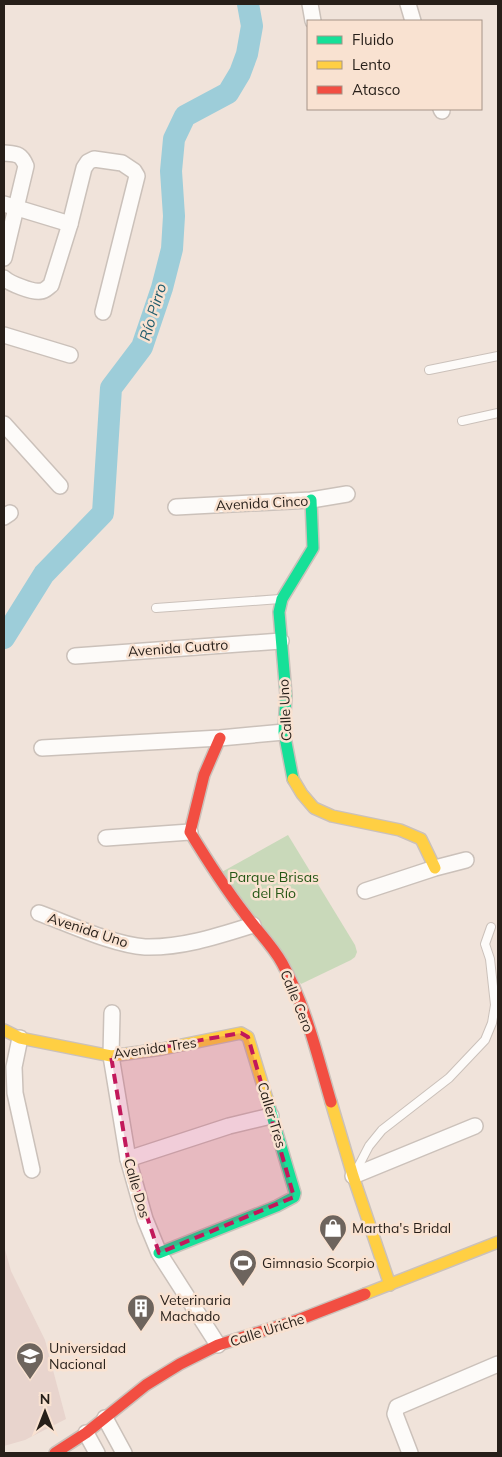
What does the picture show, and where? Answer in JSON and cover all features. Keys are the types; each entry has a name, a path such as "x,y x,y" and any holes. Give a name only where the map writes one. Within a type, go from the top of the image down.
{"street":[{"path":"310,4 314,20"},
{"path":"408,4 413,20"},
{"path":"4,153 17,154 23,158 26,166 10,206 4,258"},
{"path":"4,278 9,282 40,292 51,285 70,224 84,168 88,162 94,160 122,162 134,171 136,176 103,312"},
{"path":"10,206 70,224"},
{"path":"4,334 70,355"},
{"path":"4,424 60,486"},
{"name":"Avenida Cinco","path":"176,507 311,500 347,494"},
{"name":"Calle Uno","path":"311,500 313,548 282,599 279,612 286,695 284,732 292,776 302,794 314,808 332,816 400,830 421,839 434,868"},
{"name":"Avenida Cuatro","path":"75,656 281,641"},
{"path":"42,748 220,738 284,732"},
{"path":"106,838 190,832 204,776 220,738"},
{"name":"Calle Cero","path":"190,832 221,882 274,950 305,1013 353,1176 390,1285"},
{"path":"365,891 434,868 466,860"},
{"name":"Avenida Uno","path":"40,914 122,943 145,947 178,945 203,940 253,925"},
{"name":"Calle Dos","path":"112,1013 111,1056 128,1159 145,1219 159,1253 218,1345"},
{"name":"Avenida Tres","path":"4,1030 20,1038 111,1056 171,1048 241,1033 248,1037"},
{"name":"Caller Tres","path":"159,1253 292,1199 295,1193 248,1037"},
{"path":"20,1038 14,1067 15,1093 32,1170"},
{"path":"128,1159 229,1126 271,1116"},
{"path":"353,1176 475,1126"},
{"name":"Calle Uriche","path":"55,1453 86,1433 146,1385 180,1364 218,1345 298,1320 498,1242"},
{"path":"410,1453 395,1410 498,1364"},
{"path":"105,1418 124,1453"},
{"path":"86,1433 97,1453"}],"lane":[{"path":"429,370 498,356"},
{"path":"462,421 498,413"},
{"path":"156,608 282,599"},
{"path":"353,1176 368,1146 382,1130 449,1078 485,1040 492,1023 495,1005 490,959 485,944 491,927"}],"highlighted area":[{"path":"241,1033 248,1037 294,1197 159,1253 128,1159 111,1056"}],"shaded area":[{"name":"Universidad Nacional","path":"4,1246 11,1271 45,1340 66,1419 25,1440 4,1446"}],"green space":[{"name":"Parque Brisas del Río","path":"288,835 355,945 357,952 351,960 301,984 220,873"}],"waterway":[{"name":"Río Pirro","path":"4,638 44,574 103,513 111,388 142,347 162,288 172,249 174,216 171,171 174,139 185,116 228,93 240,73 247,54 252,26 248,4"}],"traffic: fast":[{"path":"293,779 284,732 286,695 279,612 282,599 313,548 311,500"},
{"path":"159,1253 277,1206 294,1197 295,1193 267,1099"}],"traffic: slow":[{"path":"293,779 302,794 314,808 332,816 400,830 421,839 435,868"},
{"path":"4,1030 20,1038 111,1056 162,1049 241,1033 248,1037 267,1099"},
{"path":"331,1102 353,1176 390,1285"},
{"path":"365,1294 498,1242"}],"traffic: jam":[{"path":"220,738 204,775 190,832 230,894 282,963 304,1013 331,1102"},
{"path":"55,1453 86,1433 146,1385 180,1364 218,1345 298,1320 365,1294"}],"place":[{"name":"Martha's Bridal","path":"333,1252"},
{"name":"Gimnasio Scorpio","path":"243,1287"},
{"name":"Veterinaria Machado","path":"141,1332"},
{"name":"Universidad Nacional","path":"30,1380"}]}
